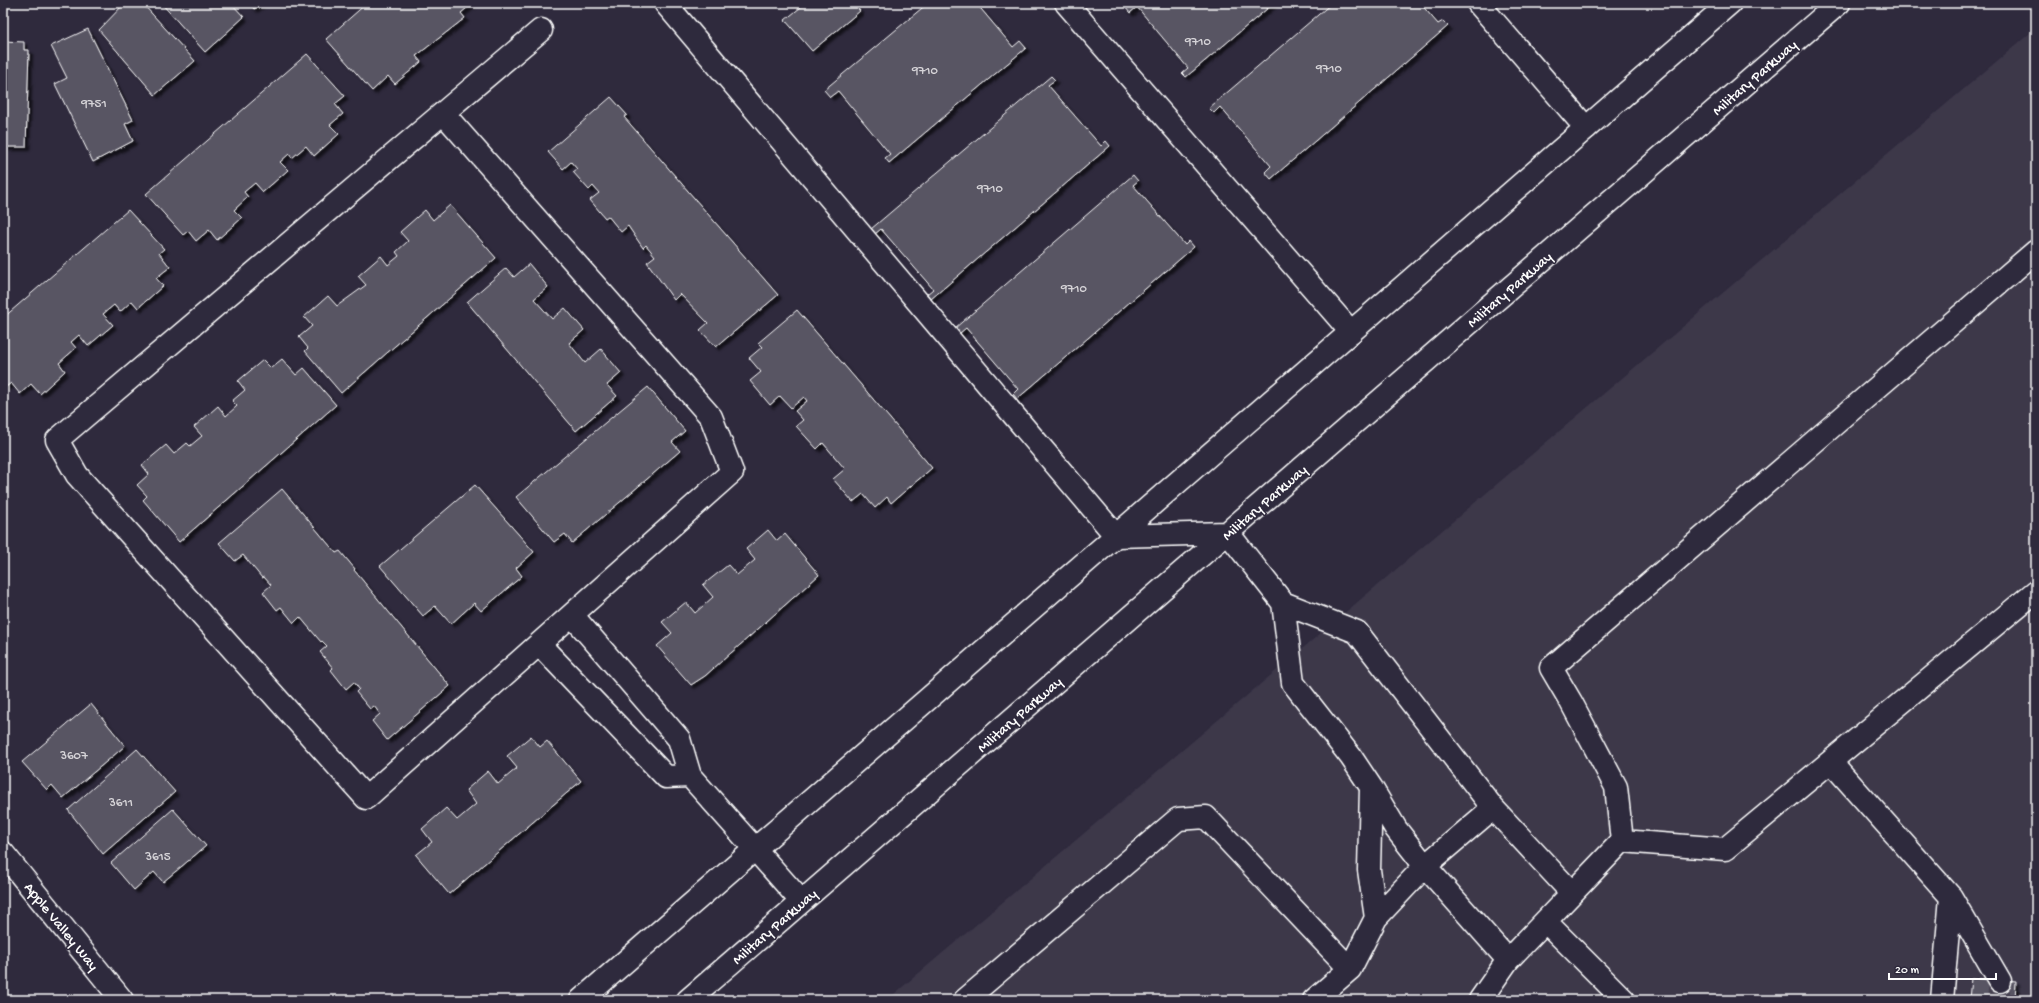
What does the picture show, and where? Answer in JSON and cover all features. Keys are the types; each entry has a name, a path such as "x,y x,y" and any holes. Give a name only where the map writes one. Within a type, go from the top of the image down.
{"main road":[{"path":"665,3 1116,536"},
{"path":"1066,3 1351,332"},
{"path":"1478,3 1586,128"},
{"path":"581,1000 1730,3"},
{"name":"Military Parkway","path":"688,1000 1839,3"},
{"path":"443,113 711,417 732,472 366,798 77,475 57,440 443,113 541,30"},
{"path":"1622,841 1616,787 1571,702 1551,668 2036,251"},
{"path":"1116,536 1228,533 1283,603 1357,632 1493,808 1571,892"},
{"path":"1480,1000 1508,960 1546,922 1571,892 1622,841 1724,849 2036,591"},
{"path":"1283,603 1293,683 1351,757 1396,829 1425,866 1508,960"},
{"path":"572,615 679,739 690,776 801,901"},
{"path":"539,644 666,777 690,776"},
{"path":"1831,762 1950,897 2000,980"},
{"path":"1371,787 1369,870 1376,918"},
{"path":"1314,1000 1350,969 1376,918 1425,866 1493,808"},
{"path":"965,1000 1178,819 1206,817 1350,969"},
{"name":"Apple Valley Way","path":"3,853 122,1000"},
{"path":"1942,1000 1950,897"},
{"path":"1546,922 1624,1000"}],"shaded area":[{"path":"2036,28 2036,1000 887,1000"}],"building":[{"path":"125,3 142,3 195,61 155,95 99,30"},
{"path":"161,3 231,3 244,17 205,52"},
{"path":"249,3 262,3 254,9"},
{"path":"367,3 473,3 461,13 465,18 416,56 421,62 395,84 388,76 372,91 326,39"},
{"path":"806,3 853,3 860,11 812,51 785,20"},
{"path":"928,3 976,3 1013,47 1020,41 1026,48 889,163 885,158 890,154 838,91 830,97 824,90"},
{"path":"1130,3 1274,3 1186,77 1182,73 1188,68 1137,7 1130,13 1125,7"},
{"path":"1332,3 1420,3 1438,24 1443,21 1448,26 1271,179 1265,172 1271,166 1220,107 1214,113 1209,108"},
{"path":"88,29 133,120 125,124 133,141 93,162 55,84 67,78 51,46"},
{"path":"3,41 24,42 24,50 29,50 26,147 3,147"},
{"path":"307,54 345,96 335,104 343,114 330,125 339,134 314,156 306,146 292,158 289,154 280,162 288,170 263,192 255,183 244,192 248,197 234,210 242,218 217,240 209,230 196,241 188,231 183,235 146,194"},
{"path":"1051,76 1055,80 1048,85 1101,146 1106,141 1110,146 931,299 927,294 933,289 881,229 875,234 871,229"},
{"path":"611,97 627,115 624,117 778,295 716,347 700,330 708,323 680,294 674,300 647,262 655,256 646,245 643,248 628,226 621,232 608,216 605,218 590,200 599,193 593,186 589,190 573,172 577,169 571,162 563,169 548,152"},
{"path":"1133,175 1138,181 1133,185 1185,245 1189,241 1194,247 1017,399 1013,394 1018,389 966,328 960,333 955,328"},
{"path":"450,205 496,258 341,393 305,351 308,348 299,337 312,326 304,317 328,296 337,306 366,285 358,276 381,256 388,265 399,256 396,252 408,241 400,232 425,210 433,220"},
{"path":"128,210 164,249 159,253 170,267 156,278 163,286 138,308 132,301 120,312 114,305 103,314 113,325 88,346 79,335 71,342 76,348 59,363 65,371 40,394 31,384 20,394 11,383 6,387 3,383 3,318"},
{"path":"529,264 548,287 534,299 552,319 565,308 584,330 569,343 585,363 601,349 621,373 607,385 617,396 576,431 467,302 506,268 514,277"},
{"path":"797,310 932,468 891,503 887,497 875,508 863,494 853,502 833,479 845,469 823,443 817,449 796,426 803,420 795,411 807,401 804,397 791,408 780,396 770,405 750,381 761,372 749,358 762,347 758,343"},
{"path":"282,359 296,375 304,368 336,405 179,542 143,500 147,496 137,485 149,474 142,465 166,445 174,454 187,443 190,446 202,436 194,427 218,406 226,416 237,406 232,401 245,390 238,381 263,360 271,368"},
{"path":"648,387 685,431 672,442 680,451 572,543 565,534 554,542 516,497"},
{"path":"475,485 534,552 516,568 522,576 481,611 474,603 451,624 435,606 423,616 380,566"},
{"path":"282,489 336,553 340,551 450,686 387,740 372,721 380,714 374,706 370,709 356,692 359,689 354,682 346,689 331,670 333,668 320,652 327,646 322,641 321,642 300,617 294,623 281,607 277,610 263,592 271,585 264,577 262,578 243,555 235,561 219,543"},
{"path":"768,530 777,541 785,534 819,575 705,676 691,685 657,646 672,633 662,622 686,602 695,613 713,597 703,585 728,565 737,575 755,560 746,549"},
{"path":"91,704 125,746 63,798 52,785 47,790 22,762"},
{"path":"531,736 540,747 547,741 581,781 449,894 416,855 432,842 422,829 446,808 457,820 476,804 466,790 488,771 498,784 517,768 507,756"},
{"path":"137,749 175,792 103,854 68,810"},
{"path":"173,809 206,846 163,882 154,872 134,890 111,863"},
{"path":"1971,978 2016,982 2015,1000 1969,1000"}],"tunnel":[{"path":"1998,1000 2000,981"}]}
